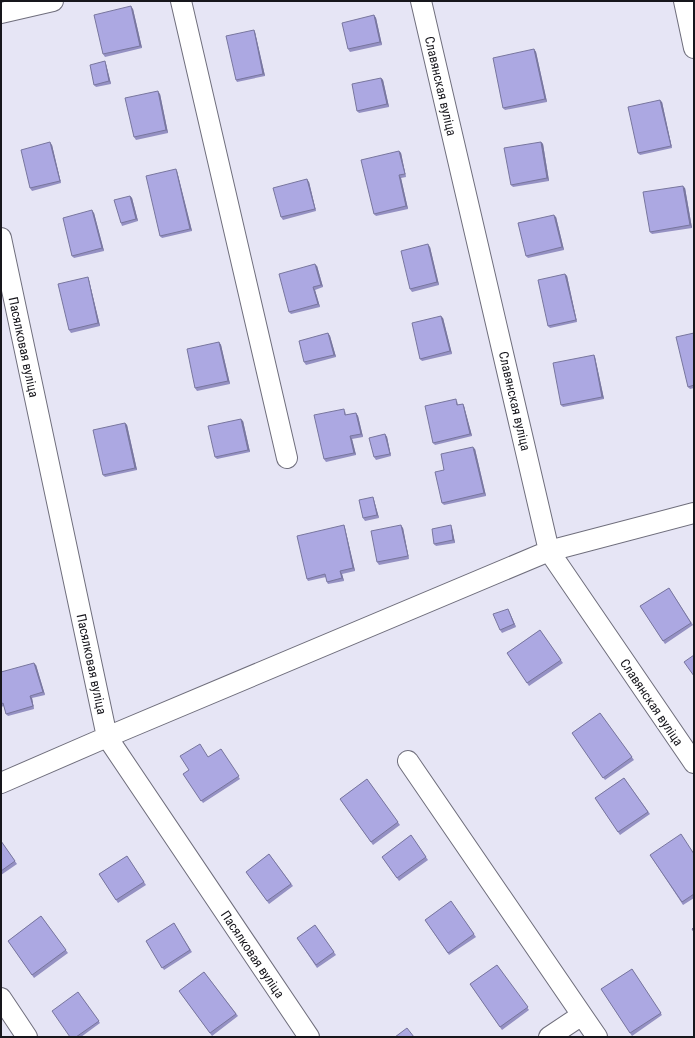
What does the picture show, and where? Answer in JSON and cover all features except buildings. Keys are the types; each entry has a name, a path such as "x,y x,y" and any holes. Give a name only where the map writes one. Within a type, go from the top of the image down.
{"street":[{"path":"1,13 53,1"},
{"path":"181,1 287,458"},
{"name":"Славянская вуліца","path":"422,1 549,551 694,763"},
{"path":"684,1 694,48"},
{"name":"Пасялковая вуліца","path":"1,238 107,737 309,1037"},
{"path":"1,783 549,551 694,513"},
{"path":"408,761 597,1037"},
{"path":"1,998 28,1037"},
{"path":"549,1037 582,1015"}]}
